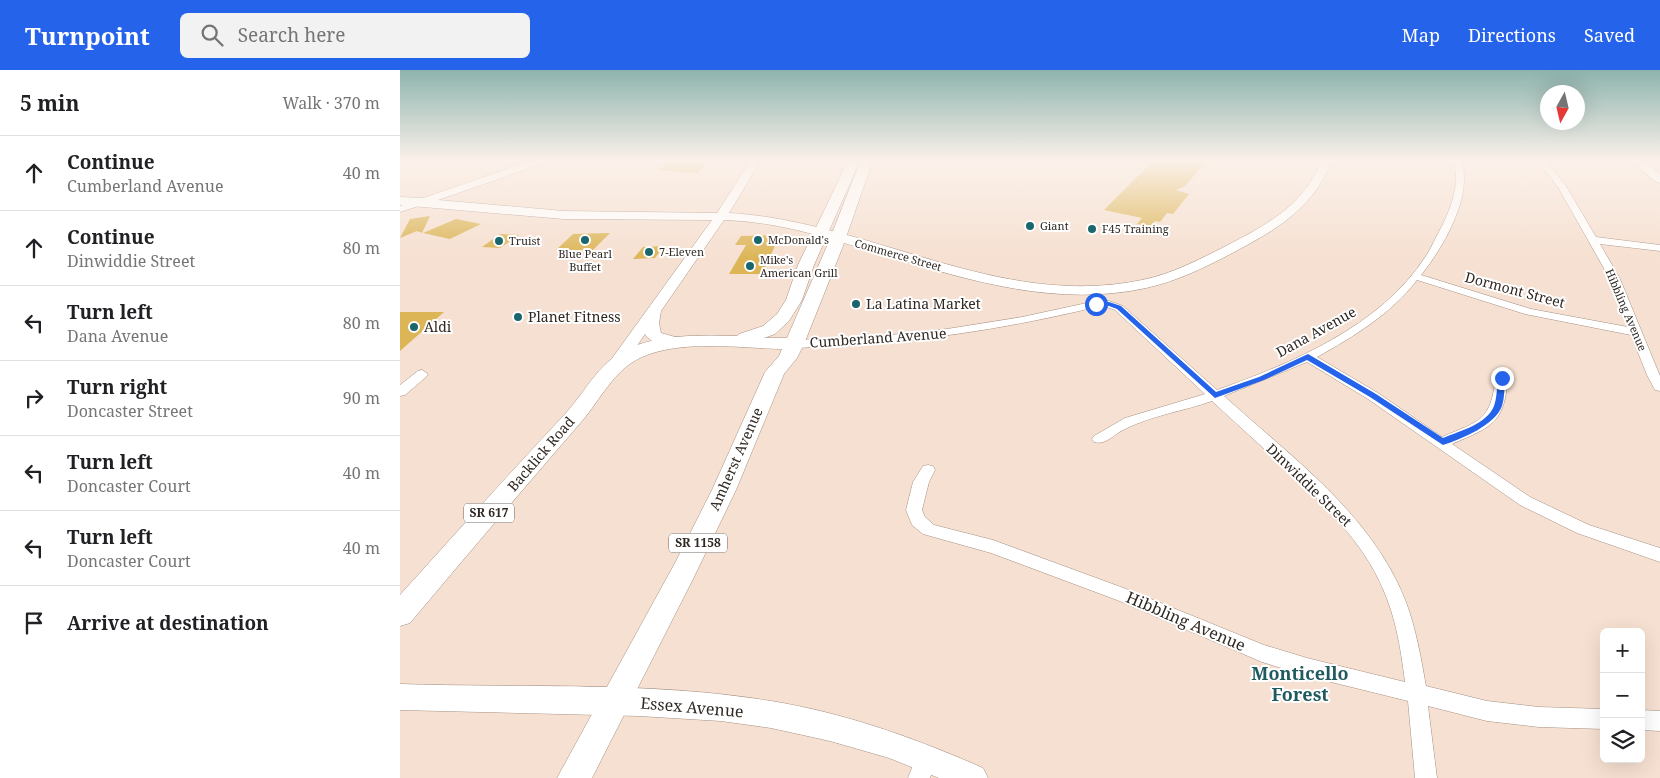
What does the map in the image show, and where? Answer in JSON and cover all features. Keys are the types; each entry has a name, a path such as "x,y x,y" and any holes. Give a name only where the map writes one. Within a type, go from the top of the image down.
{"main road":[{"name":"Commerce Street","path":"400,193 412,194 425,200"},
{"path":"425,200 446,193"},
{"name":"Backlick Road","path":"400,614 578,412 655,310 735,193"},
{"path":"795,344 786,340 784,335 794,300 806,265 839,193"},
{"name":"Amherst Avenue","path":"574,778 724,490 775,372 788,358 795,344 855,193"},
{"name":"Commerce Street","path":"400,201 425,200 484,208 591,216 720,217 772,220 809,227 1008,286 1033,290 1074,292 1129,287 1146,284 1177,274 1243,243 1274,224 1309,193"},
{"path":"720,342 750,337 769,330 780,322 794,300"},
{"name":"Backlick Road","path":"655,310 651,323 653,335 660,339 680,343"},
{"name":"Cumberland Avenue","path":"616,364 632,353 642,349 680,343 795,344"},
{"path":"752,344 765,346 775,351 775,372"}],"street":[{"name":"Dana Avenue","path":"1099,439 1121,425 1215,396 1262,379 1308,357 1372,318 1392,302 1417,276 1438,246 1458,193"},
{"name":"Hibbling Avenue","path":"1565,193 1615,279 1660,387"},
{"path":"400,210 425,200"},
{"path":"1594,240 1660,248"},
{"name":"Dormont Street","path":"1417,276 1529,312 1636,332"},
{"name":"Cumberland Avenue","path":"795,344 853,343 977,330 1103,304 1119,308 1136,323"},
{"name":"Dinwiddie Street","path":"1136,323 1330,501 1359,534 1379,564 1397,603 1407,639 1426,778"},
{"path":"1308,357 1373,396 1443,442 1502,486 1551,514 1615,541 1660,555"},
{"path":"400,392 422,374"},
{"path":"1443,442 1492,416 1498,405 1502,378"},
{"name":"Hibbling Avenue","path":"928,470 921,482 914,510 918,521 929,530 993,547 1123,595 1262,653 1307,667 1510,715 1600,719"},
{"name":"Essex Avenue","path":"400,697 660,703 750,712 812,723 858,735 922,767 973,778"},
{"path":"1645,720 1660,721"}],"building":[{"path":"1121,193 1189,194 1173,214 1167,213 1160,222 1155,221 1150,227 1137,224 1142,218 1104,210"},
{"path":"430,216 422,233 417,231 400,238 410,219"},
{"path":"456,219 481,224 450,239 423,233"},
{"name":"Blue Pearl Buffet","path":"610,233 593,250 556,250 573,234"},
{"name":"Truist","path":"500,234 519,235 500,248 482,247"},
{"path":"780,235 762,274 729,274 746,245 735,245 741,236"},
{"name":"7-Eleven","path":"664,246 655,258 633,259 643,247"},
{"name":"Aldi","path":"400,312 444,312 400,351"}],"place":[{"name":"Giant","path":"1030,226"},
{"name":"F45 Training","path":"1092,229"},
{"name":"Blue Pearl Buffet","path":"585,240"},
{"name":"McDonald's","path":"758,240"},
{"name":"Truist","path":"499,241"},
{"name":"7-Eleven","path":"649,252"},
{"name":"Mike's American Grill","path":"750,266"},
{"name":"La Latina Market","path":"856,304"},
{"name":"Planet Fitness","path":"518,317"},
{"name":"Aldi","path":"414,327"}],"district":[{"name":"Monticello Forest","path":"1300,684"}],"route":[{"path":"1096,304 1109,304 1119,308 1215,396 1262,379 1308,357 1373,396 1443,442 1492,416 1498,405 1502,378"}]}
